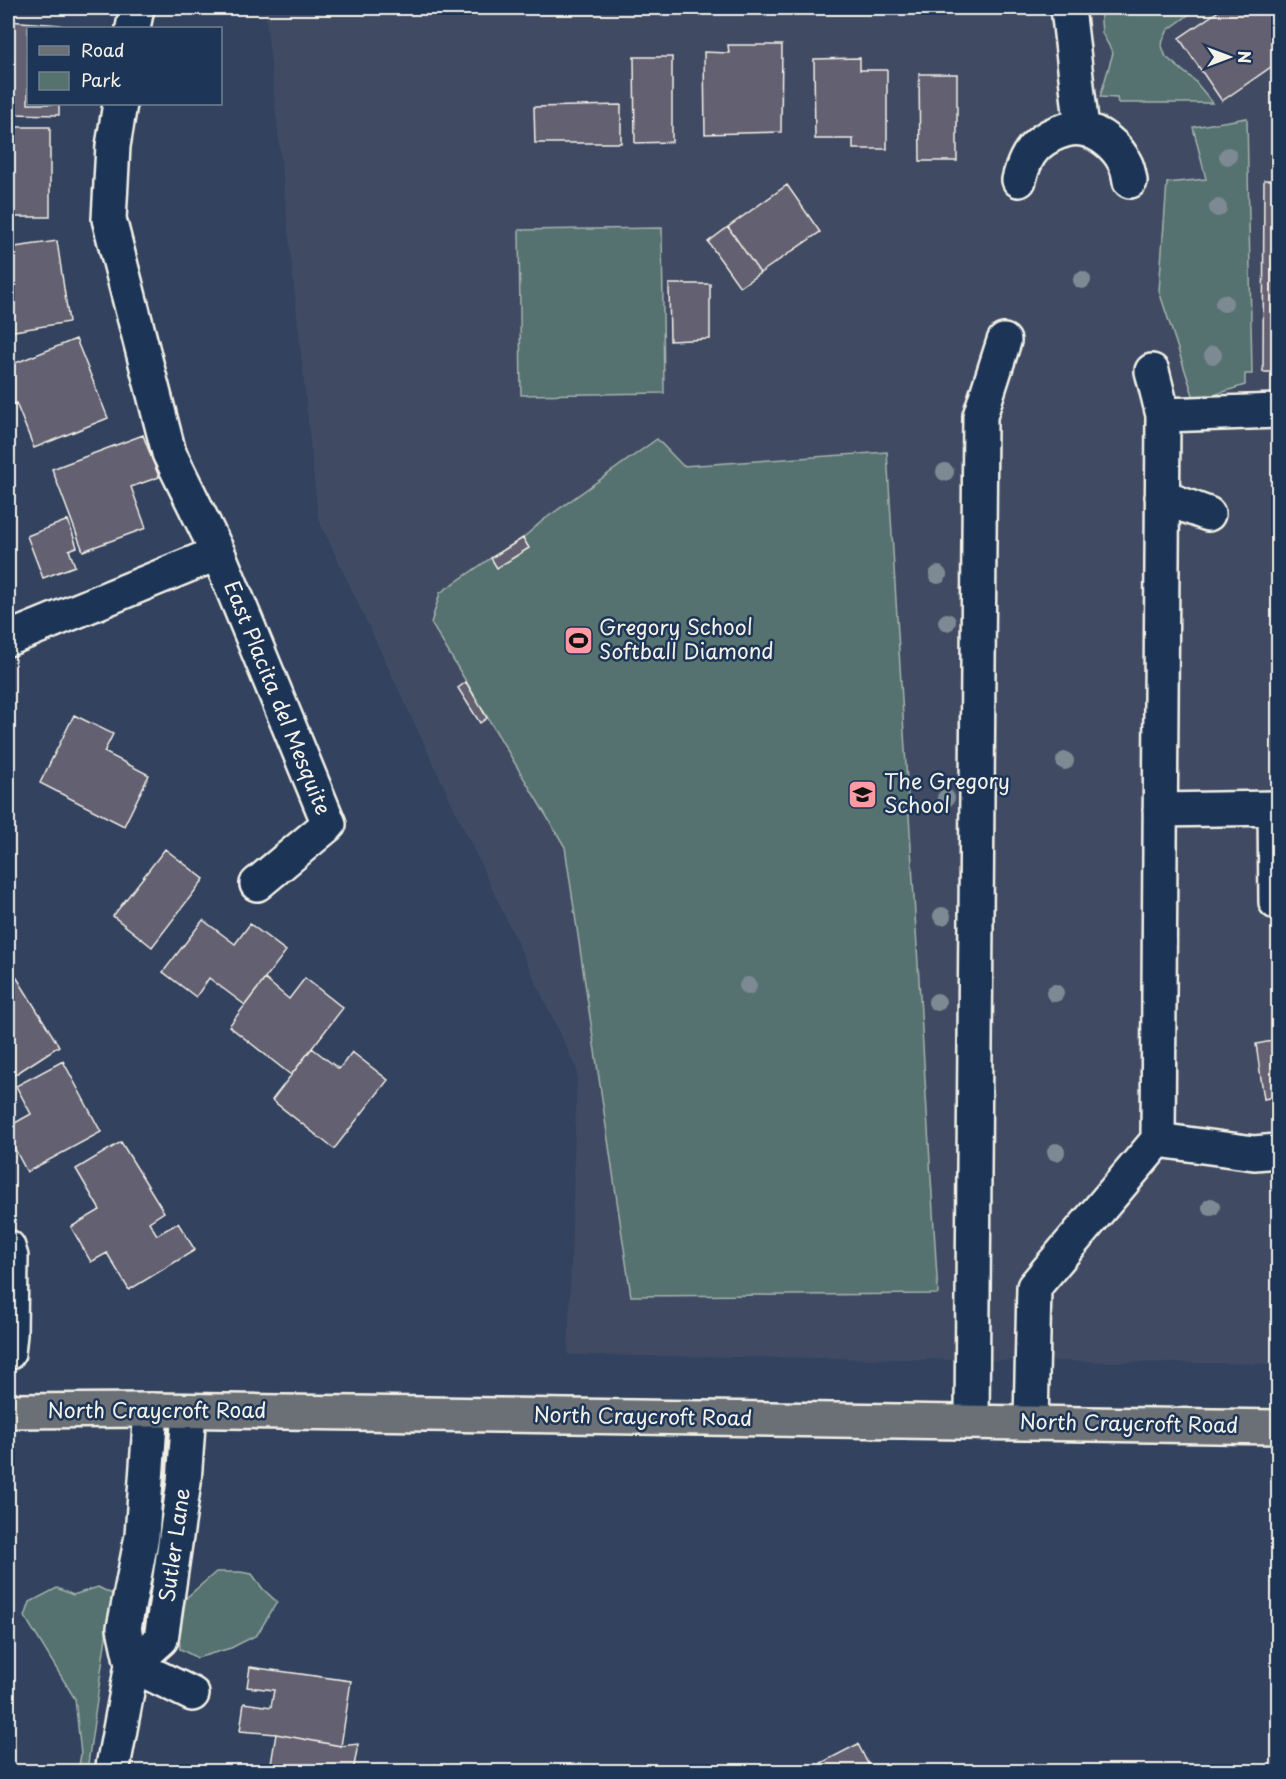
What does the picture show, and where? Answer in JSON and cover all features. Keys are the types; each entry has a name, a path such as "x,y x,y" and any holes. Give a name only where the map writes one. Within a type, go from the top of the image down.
{"main road":[{"name":"North Craycroft Road","path":"8,1411 151,1410 1278,1427"}],"street":[{"path":"133,27 137,8"},
{"path":"1068,8 1082,129"},
{"name":"East Placita del Mesquite","path":"120,105 113,146 109,219 169,453 218,552 329,824 257,884"},
{"path":"1019,180 1024,162 1034,147 1048,136 1066,130 1082,129 1101,136 1116,148 1126,163 1130,181"},
{"path":"972,1421 980,416 1004,341"},
{"path":"1031,1422 1034,1287 1158,1140 1163,415 1152,371"},
{"path":"1163,415 1278,411"},
{"path":"1162,497 1208,514"},
{"name":"East Placita del Mesquite","path":"8,639 218,552"},
{"path":"1160,810 1275,808 1276,902 1278,903"},
{"path":"1158,1140 1254,1153 1278,1151"},
{"path":"8,1247 11,1257 8,1353"},
{"name":"Sutler Lane","path":"112,1772 132,1665 124,1628 142,1536 151,1410"},
{"name":"Sutler Lane","path":"132,1665 161,1639 184,1482 189,1411"},
{"path":"132,1665 192,1694"}],"shaded area":[{"name":"The Gregory School","path":"265,8 1278,8 1278,1364 568,1355 577,1070 318,518"}],"green space":[{"path":"1100,8 1198,8 1168,30 1162,46 1166,57 1194,80 1213,103 1118,103 1117,98 1100,97 1113,53 1102,33"},
{"path":"1247,118 1252,374 1245,374 1245,385 1195,401 1159,291 1167,183 1206,179 1193,127"},
{"path":"662,228 664,393 521,395 519,230"},
{"path":"657,439 683,466 887,452 938,1294 631,1296 565,847 431,623 440,593 523,538 542,521"},
{"path":"216,1572 252,1574 277,1602 257,1635 231,1648 197,1658 180,1649 178,1620 186,1598"},
{"path":"98,1587 112,1594 87,1771 78,1771 81,1754 75,1699 25,1617 30,1602 57,1588 73,1595"}],"building":[{"path":"1223,8 1278,8 1278,62 1222,101 1179,38"},
{"path":"8,21 60,25 60,27 27,27 27,105 59,105 59,115 8,114"},
{"path":"728,45 782,45 781,132 705,134 704,52 729,53"},
{"path":"634,57 672,57 672,142 635,143"},
{"path":"860,58 860,70 887,70 887,149 853,149 853,139 815,139 814,59"},
{"path":"919,74 957,74 957,161 920,161"},
{"path":"621,105 621,143 535,143 534,107"},
{"path":"8,127 50,127 50,217 8,217"},
{"path":"1264,180 1278,180 1278,372 1263,372"},
{"path":"787,185 820,232 760,273 728,227"},
{"path":"728,227 760,273 740,287 708,242"},
{"path":"57,241 69,322 8,332 8,248"},
{"path":"669,284 710,284 710,339 670,341"},
{"path":"76,339 108,418 34,448 16,403 8,407 8,366"},
{"path":"143,435 159,477 131,487 146,528 83,551 52,469"},
{"path":"68,520 77,547 69,550 75,566 43,578 27,536"},
{"path":"523,538 529,548 497,568 491,558"},
{"path":"466,682 487,718 480,723 458,688"},
{"path":"74,715 113,734 104,752 149,775 124,826 40,783"},
{"path":"165,849 204,879 152,947 113,916"},
{"path":"203,920 235,944 250,924 286,951 245,1005 209,978 196,997 163,972"},
{"path":"12,970 59,1046 8,1079 8,973"},
{"path":"305,978 343,1008 291,1075 229,1026 265,979 289,999"},
{"path":"1278,1040 1278,1096 1264,1099 1256,1044"},
{"path":"312,1048 339,1069 352,1052 388,1080 334,1149 272,1100"},
{"path":"63,1061 101,1132 27,1172 8,1136 8,1127 31,1114 16,1086"},
{"path":"121,1142 164,1212 149,1222 157,1235 178,1223 195,1250 129,1290 107,1253 91,1262 71,1227 100,1210 76,1169"},
{"path":"250,1667 351,1681 341,1746 276,1734 240,1731 244,1703 271,1707 274,1690 247,1687"},
{"path":"276,1734 341,1746 358,1744 353,1772 270,1770"},
{"path":"858,1744 872,1772 825,1772 821,1763"}],"place":[{"name":"Gregory School Softball Diamond","path":"578,640"},
{"name":"The Gregory School","path":"863,794"}]}
